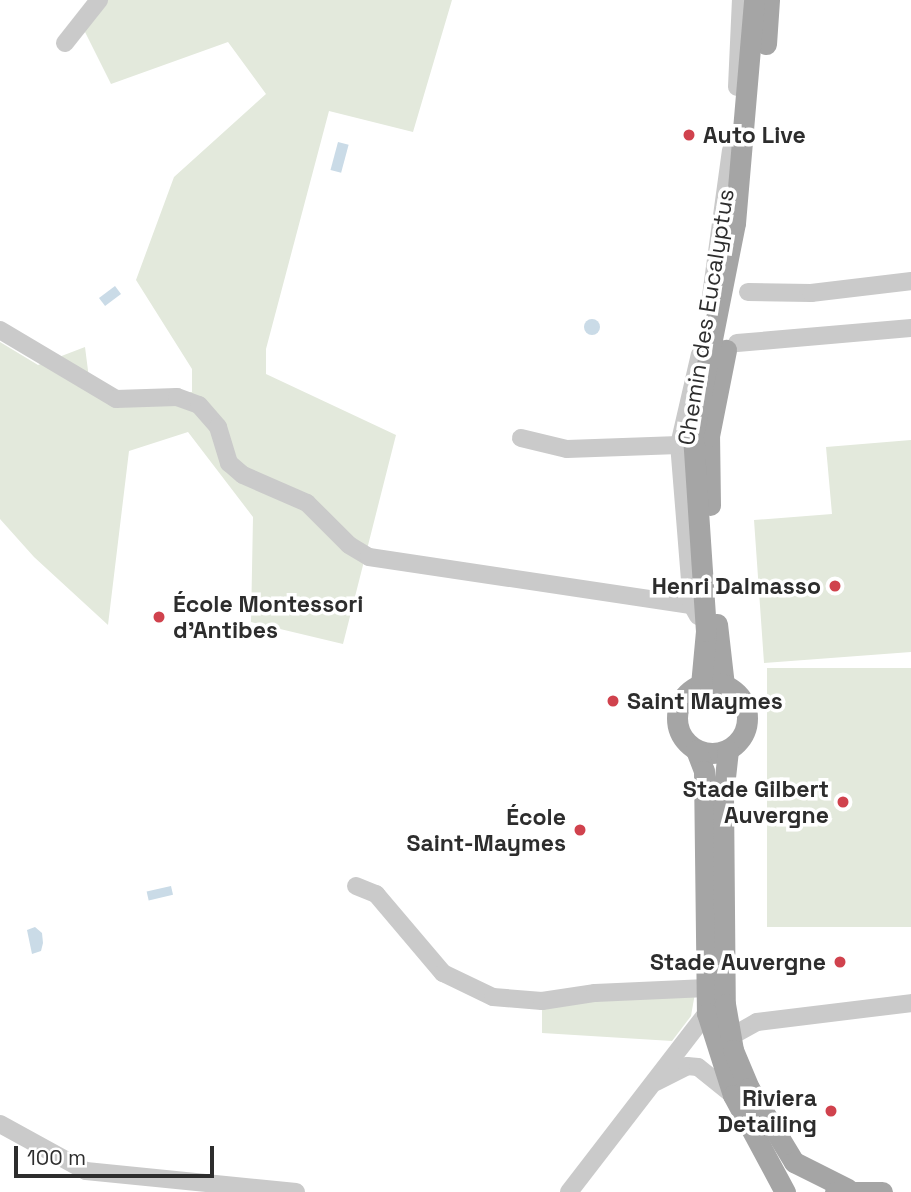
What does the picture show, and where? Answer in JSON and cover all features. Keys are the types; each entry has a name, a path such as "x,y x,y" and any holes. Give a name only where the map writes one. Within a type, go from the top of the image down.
{"main road":[{"name":"Chemin des Eucalyptus","path":"701,685 706,631 694,435 735,223 754,0"},
{"name":"Chemin des Eucalyptus","path":"724,685 709,436 754,187 769,0"},
{"path":"786,1192 733,1096 716,1008 723,795 728,750 744,733 747,710 734,691 724,685 701,685 682,699 678,710 680,733 696,750 704,771 707,988 716,1008 730,1037 749,1088 794,1162 841,1190 882,1192"},
{"path":"696,750 728,750"}],"street":[{"path":"65,43 99,0"},
{"name":"Chemin des Eucalyptus","path":"706,631 692,606 680,445 708,316 727,187 741,0"},
{"path":"748,292 824,292 911,281"},
{"path":"737,343 911,328"},
{"path":"0,330 116,399 177,397 199,405 218,427 229,463 243,475 307,503 349,545 369,557 692,606"},
{"path":"522,438 567,449 680,445"},
{"path":"356,886 376,894 443,972 493,997 542,1001 595,993 707,988"},
{"path":"730,1037 757,1022 911,1003"},
{"path":"569,1192 645,1090 716,1008 757,1022"},
{"path":"645,1090 687,1066 709,1072 733,1096"},
{"path":"0,1125 86,1171 296,1192"}],"shaded area":[{"path":"107,0 452,0 413,132 329,111 266,349 266,374 396,435 343,644 251,622 253,517 188,432 129,451 108,625 34,557 0,519 0,342 38,365 85,347 91,394 192,392 192,369 136,280 174,177 266,94 228,42 111,84 84,30"},
{"name":"Henri Dalmasso","path":"911,440 911,652 764,663 754,520 832,514 826,447"},
{"name":"Stade Gilbert Auvergne","path":"767,668 911,668 911,927 767,927"},
{"path":"695,993 691,1016 672,1041 542,1033 542,1004"}],"water":[{"path":"338,142 349,145 341,173 330,170"},
{"path":"115,286 121,294 105,306 99,298"},
{"path":"592,319 600,327 592,335 584,327"},
{"path":"171,886 173,895 149,900 147,892"},
{"path":"35,927 42,933 43,943 41,951 32,954 27,930"}],"place":[{"name":"Auto Live","path":"689,135"},
{"name":"Henri Dalmasso","path":"835,586"},
{"name":"École Montessori d'Antibes","path":"159,617"},
{"name":"Saint Maymes","path":"613,701"},
{"name":"Stade Gilbert Auvergne","path":"843,802"},
{"name":"École Saint-Maymes","path":"580,830"},
{"name":"Stade Auvergne","path":"840,962"},
{"name":"Riviera Detailing","path":"831,1111"}]}
